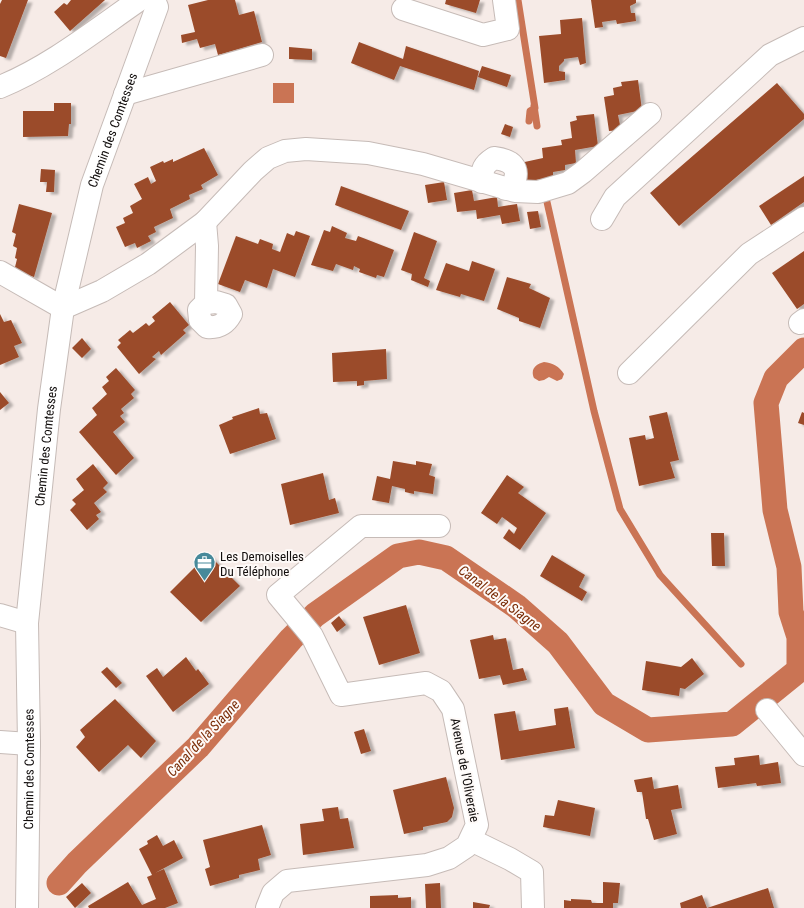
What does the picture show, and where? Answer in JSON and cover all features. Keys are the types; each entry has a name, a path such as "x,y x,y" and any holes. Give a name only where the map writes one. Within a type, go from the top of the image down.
{"street":[{"path":"0,87 16,80 68,50 139,0"},
{"name":"Chemin des Comtesses","path":"27,908 29,744 27,623 48,416 63,308 92,185 157,7 154,0"},
{"path":"403,9 483,36 508,29 504,0"},
{"path":"602,220 615,197 770,55 804,38"},
{"path":"125,94 262,56"},
{"path":"0,272 63,308 102,291 148,264 205,222 253,171 268,158 285,151 306,148 368,153 423,164 506,189 538,192 568,183 584,172 650,114"},
{"path":"629,373 749,254 804,218"},
{"path":"205,222 207,246 206,303"},
{"name":"Avenue de l'Oliveraie","path":"267,908 272,893 286,882 427,865 450,858 468,846 471,840 477,825 453,709 441,692 426,683 341,695 312,636 295,614 278,596 361,526 439,526"},
{"path":"0,615 27,623"},
{"path":"767,710 804,755"},
{"path":"0,742 29,744"},
{"path":"471,840 510,859 532,872 533,908"}],"shaded area":[{"path":"273,83 294,83 294,103 273,103"},
{"path":"544,362 558,367 564,374 562,379 557,381 549,377 539,381 534,378 534,367"}],"building":[{"path":"2,0 28,0 6,58 0,56 0,4"},
{"path":"71,0 105,0 70,31 54,12 64,3 67,5"},
{"path":"208,0 235,0 239,15 254,11 262,42 218,55 215,44 200,48 197,39 182,43 181,35 195,32 188,5"},
{"path":"446,0 480,0 476,13 445,4"},
{"path":"591,0 636,0 636,3 630,6 631,13 635,13 636,21 617,24 616,20 602,22 603,27 595,28"},
{"path":"582,18 586,63 580,65 578,57 564,59 559,66 559,71 565,72 565,80 544,83 539,36 561,34 560,20"},
{"path":"359,42 403,59 406,46 479,71 474,90 400,66 394,80 351,63"},
{"path":"289,47 312,49 312,60 289,59"},
{"path":"482,66 511,75 507,87 478,77"},
{"path":"638,80 642,110 618,115 621,130 609,131 604,97 614,95 613,88 622,86 621,82"},
{"path":"777,83 804,114 804,119 679,226 650,193"},
{"path":"54,103 71,103 71,124 69,124 68,136 23,137 23,111 54,111"},
{"path":"594,114 598,146 575,150 576,163 565,165 565,170 553,172 553,177 524,182 520,163 543,158 542,148 562,145 561,140 572,138 570,122 577,120 576,116"},
{"path":"505,124 513,127 510,137 501,134"},
{"path":"204,148 218,175 201,185 203,189 189,195 190,199 170,209 173,218 154,227 156,232 148,236 151,241 137,248 135,243 125,247 116,227 125,223 123,218 133,213 130,206 142,199 134,184 148,177 151,184 156,181 150,167 163,161 164,163 173,159 173,162"},
{"path":"41,169 55,170 54,192 46,192 47,182 40,182"},
{"path":"804,176 804,202 771,225 759,206"},
{"path":"444,182 447,200 428,203 425,185"},
{"path":"341,186 409,211 401,230 335,205"},
{"path":"472,190 474,201 497,197 498,207 517,204 520,221 502,224 500,215 477,219 476,210 457,212 454,193"},
{"path":"19,204 52,213 34,277 14,271 17,259 15,258 17,248 13,246 16,234 12,232"},
{"path":"538,211 541,227 530,229 527,212"},
{"path":"332,226 347,233 345,238 356,241 358,236 394,250 384,277 377,275 376,278 359,272 360,269 354,266 353,270 336,264 333,271 311,265 324,230 330,232"},
{"path":"296,231 310,236 295,277 273,269 267,288 245,280 240,292 218,284 236,236 258,244 260,239 273,244 272,249 280,252 287,233 294,236"},
{"path":"414,232 437,241 424,278 430,281 428,287 411,280 412,274 401,270"},
{"path":"804,251 804,304 797,309 772,273"},
{"path":"472,261 495,269 484,301 461,294 460,297 436,290 446,263 469,271"},
{"path":"507,277 531,284 529,288 550,298 540,328 519,321 519,318 497,309"},
{"path":"170,302 189,325 183,330 186,333 161,355 159,351 152,357 156,359 139,374 117,347 121,343 118,340 130,330 133,333 146,323 149,326 155,321 152,317"},
{"path":"0,314 4,322 11,320 22,343 14,346 19,357 0,365"},
{"path":"82,338 91,349 82,358 72,348"},
{"path":"386,349 387,379 364,381 364,385 357,386 357,381 333,382 332,353"},
{"path":"116,368 135,390 131,394 134,398 121,409 124,413 120,416 125,422 113,432 134,458 116,475 79,432 97,415 92,408 107,394 102,387 109,381 106,377"},
{"path":"0,392 9,403 0,410"},
{"path":"259,408 260,414 267,413 276,439 230,454 219,425 233,419 232,417"},
{"path":"667,412 679,460 670,462 675,478 639,486 629,438 645,435 646,440 654,438 649,416"},
{"path":"802,412 804,413 804,425 798,423"},
{"path":"393,461 416,465 416,461 432,464 429,475 435,477 433,494 414,491 414,494 405,492 405,489 392,486 389,503 372,500 377,476 390,479"},
{"path":"93,464 108,483 103,488 107,492 94,503 101,512 96,515 99,519 87,530 70,510 76,504 72,500 84,490 76,479"},
{"path":"323,473 329,500 335,498 339,513 290,525 281,484"},
{"path":"507,475 524,487 518,493 546,513 520,550 503,538 509,529 514,534 517,528 502,517 497,524 481,513"},
{"path":"711,533 724,533 725,566 712,566"},
{"path":"208,554 240,586 201,622 170,592"},
{"path":"552,555 585,575 579,587 587,592 582,601 540,576"},
{"path":"406,605 420,653 379,665 363,617"},
{"path":"339,616 346,625 337,632 331,623"},
{"path":"493,635 494,640 506,638 513,670 523,668 527,680 503,685 500,675 479,679 470,640"},
{"path":"186,657 196,671 198,669 209,684 173,712 146,676 157,668 163,677"},
{"path":"692,658 704,674 685,689 680,688 679,696 642,690 646,661 681,667"},
{"path":"107,667 122,683 116,688 101,672"},
{"path":"115,699 156,741 141,758 128,745 99,772 76,747 85,737 80,730"},
{"path":"568,707 575,748 501,760 494,714 515,711 519,731 556,725 554,709"},
{"path":"364,729 371,751 361,754 354,732"},
{"path":"759,755 760,765 778,762 781,783 757,786 756,783 718,788 715,767 735,765 734,758"},
{"path":"446,777 454,808 452,817 447,822 423,827 423,830 404,834 393,790"},
{"path":"652,777 654,789 678,785 682,808 671,810 677,834 654,840 648,819 646,819 642,792 637,792 634,780"},
{"path":"558,800 595,808 590,836 543,827 545,815 554,816"},
{"path":"338,807 340,819 348,818 354,848 303,855 300,824 324,821 322,809"},
{"path":"262,825 271,855 258,859 260,870 239,875 239,878 210,886 205,869 210,867 203,840"},
{"path":"157,835 163,846 174,840 183,858 155,873 164,869 178,903 165,908 89,908 88,906 128,882 142,905 156,899 147,877 152,875 139,849 148,844 147,841"},
{"path":"603,882 620,883 618,903 613,903 613,908 564,908 564,900 571,901 571,899 591,900 592,903 603,903"},
{"path":"82,883 91,893 75,908 66,897"},
{"path":"440,883 441,908 426,908 425,884"},
{"path":"768,888 774,908 707,908"},
{"path":"398,895 398,898 411,897 411,908 370,908 370,896"},
{"path":"702,895 707,908 681,908 680,903"},
{"path":"473,902 490,905 489,908 473,908"}],"waterway":[{"path":"518,0 535,108 530,111 529,121"},
{"path":"534,106 537,126"},
{"path":"547,202 594,411 620,509 660,575 741,664"},
{"name":"Canal de la Siagne","path":"59,883 77,863 198,747 291,639 315,615 398,556 419,552 446,558 516,606 558,643 604,704 648,730 732,724 799,670 799,637 791,612 789,567 775,510 766,403 776,378 804,350"}],"place":[{"name":"Les Demoiselles Du Téléphone","path":"205,582"}]}
